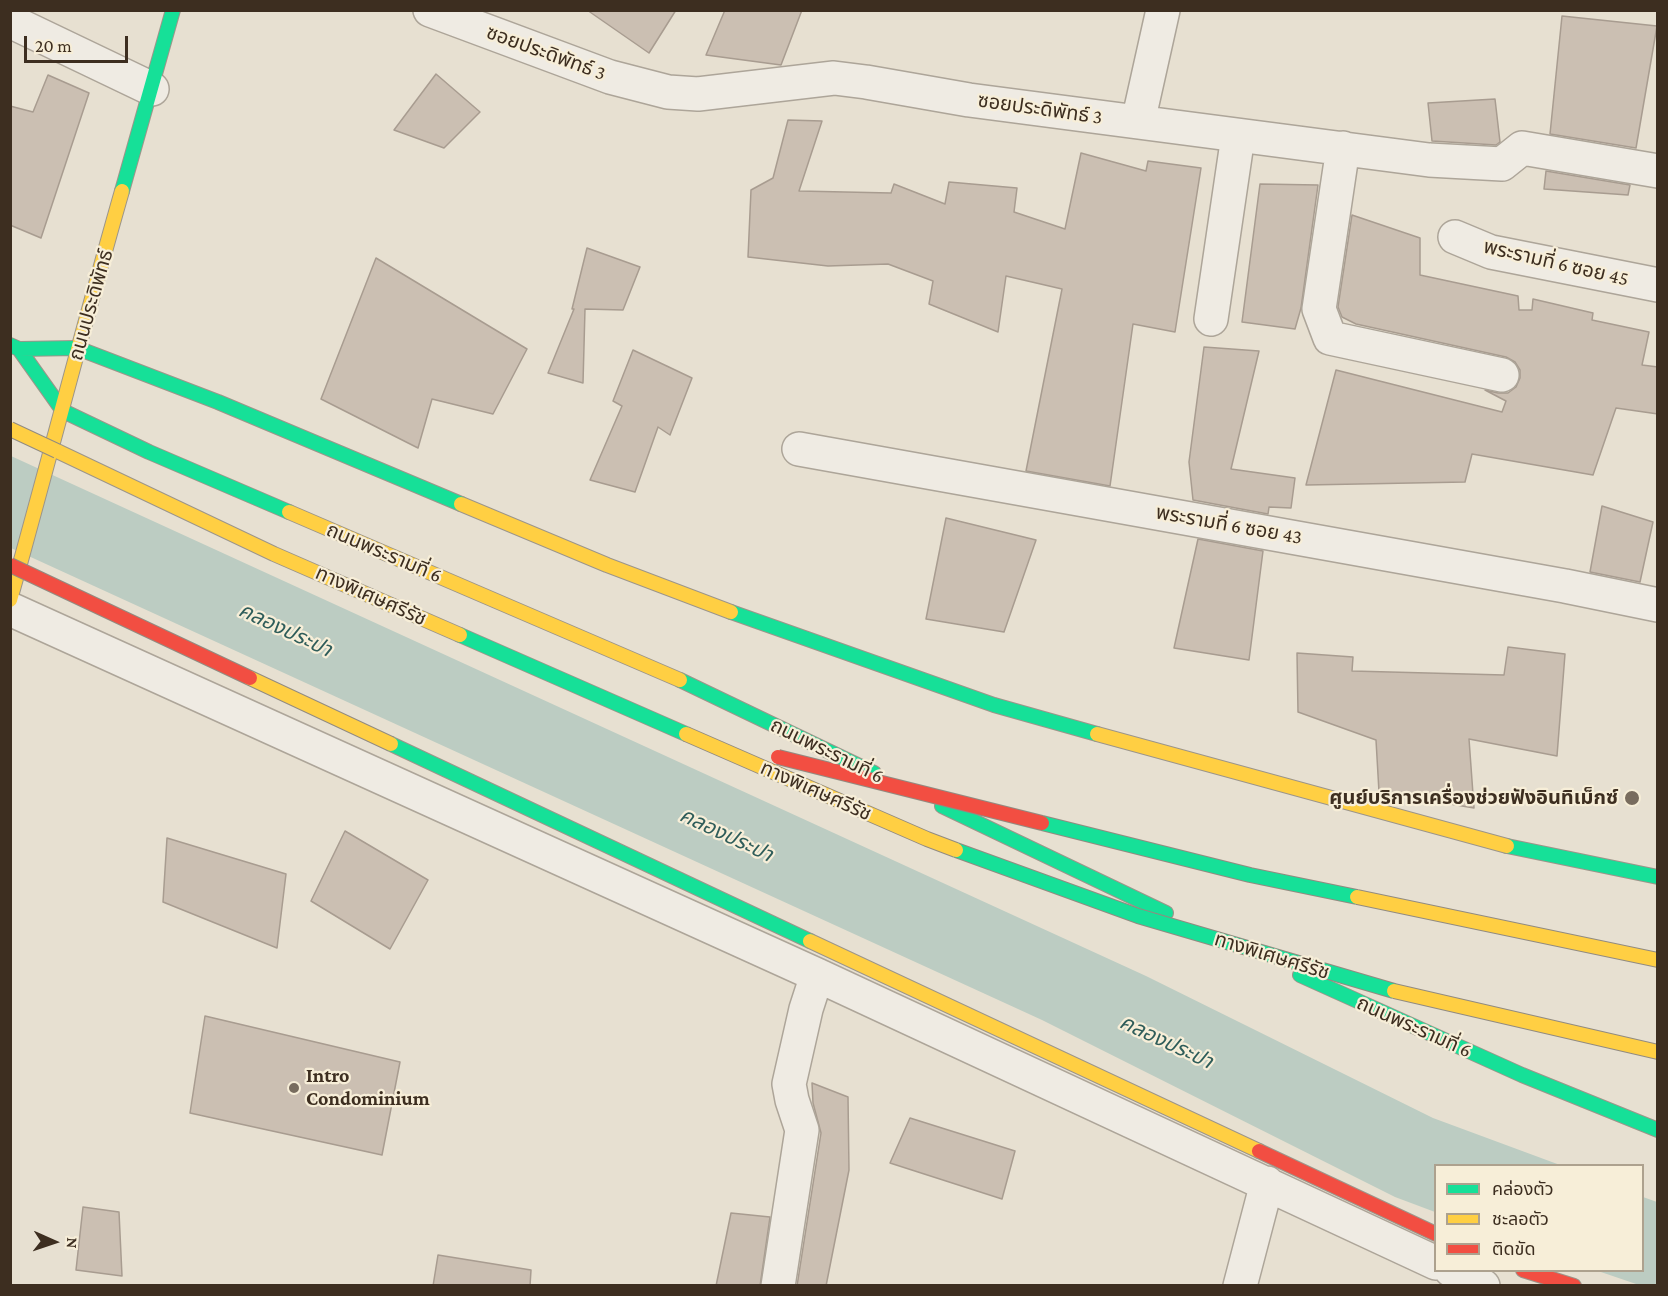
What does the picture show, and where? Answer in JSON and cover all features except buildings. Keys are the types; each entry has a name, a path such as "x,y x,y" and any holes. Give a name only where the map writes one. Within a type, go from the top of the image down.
{"main road":[{"name":"ถนนประดิพัทธ์","path":"10,600 25,554 63,411 77,348 173,10"},
{"name":"ถนนพระรามที่ 6","path":"15,347 77,348 218,402 607,565 775,628 994,705 1492,843 1658,877"},
{"name":"ถนนพระรามที่ 6","path":"15,347 63,411 149,452 683,681 1230,944 1526,1077 1658,1130"},
{"name":"ทางพิเศษศรีรัช","path":"10,429 274,554 927,839 1138,916 1376,987 1658,1052"},
{"path":"10,565 1434,1233"},
{"path":"687,734 1250,875 1658,960"},
{"path":"1511,1272 1532,1286"},
{"path":"1529,1272 1574,1286"}],"street":[{"name":"ซอยประดิพัทธ์ 3","path":"430,10 610,77 668,92 698,94 834,78 969,100 1429,160 1502,164 1522,148 1658,171"},
{"path":"1138,122 1163,10"},
{"path":"10,21 152,89"},
{"path":"1211,319 1238,136"},
{"path":"1343,148 1319,309 1330,338 1502,375"},
{"name":"พระรามที่ 6 ซอย 45","path":"1455,237 1491,252 1658,285"},
{"name":"พระรามที่ 6 ซอย 43","path":"800,448 1658,604"},
{"path":"10,609 818,975 1434,1262"},
{"path":"778,1286 802,1130 789,1084 806,1009 818,975"},
{"path":"1240,1286 1267,1183"},
{"path":"1455,1272 1483,1286"}],"water":[{"name":"คลองประปา","path":"11,456 1146,976 1433,1118 1557,1164 1434,1164 1434,1212 1395,1197 1042,1020 11,548"},
{"path":"1644,1197 1657,1202 1657,1285 1639,1285 1601,1272 1644,1272"}],"traffic: fast":[{"path":"122,191 173,10"},
{"path":"10,345 19,349 77,348 218,402 461,504"},
{"path":"19,349 63,411 149,452 289,512"},
{"path":"731,612 994,705 1097,734"},
{"path":"460,635 686,734"},
{"path":"680,680 874,773"},
{"path":"391,744 810,941"},
{"path":"942,806 1166,913"},
{"path":"1042,823 1250,875 1357,897"},
{"path":"1507,846 1658,877"},
{"path":"956,850 1138,916 1394,991"},
{"path":"1300,975 1522,1075 1658,1130"}],"traffic: slow":[{"path":"10,600 122,191"},
{"path":"10,429 57,451"},
{"path":"57,451 274,554 460,635"},
{"path":"461,504 607,565 731,612"},
{"path":"289,512 680,680"},
{"path":"250,678 391,744"},
{"path":"686,734 956,850"},
{"path":"1097,734 1507,846"},
{"path":"1357,897 1658,960"},
{"path":"810,941 1259,1151"},
{"path":"1394,991 1658,1052"}],"traffic: jam":[{"path":"10,565 250,678"},
{"path":"778,757 1042,823"},
{"path":"1259,1151 1434,1233"},
{"path":"1529,1272 1574,1286"}],"place":[{"name":"ศูนย์บริการเครื่องช่วยฟังอินทิเม็กซ์","path":"1632,798"},
{"name":"Intro Condominium","path":"294,1088"}]}
